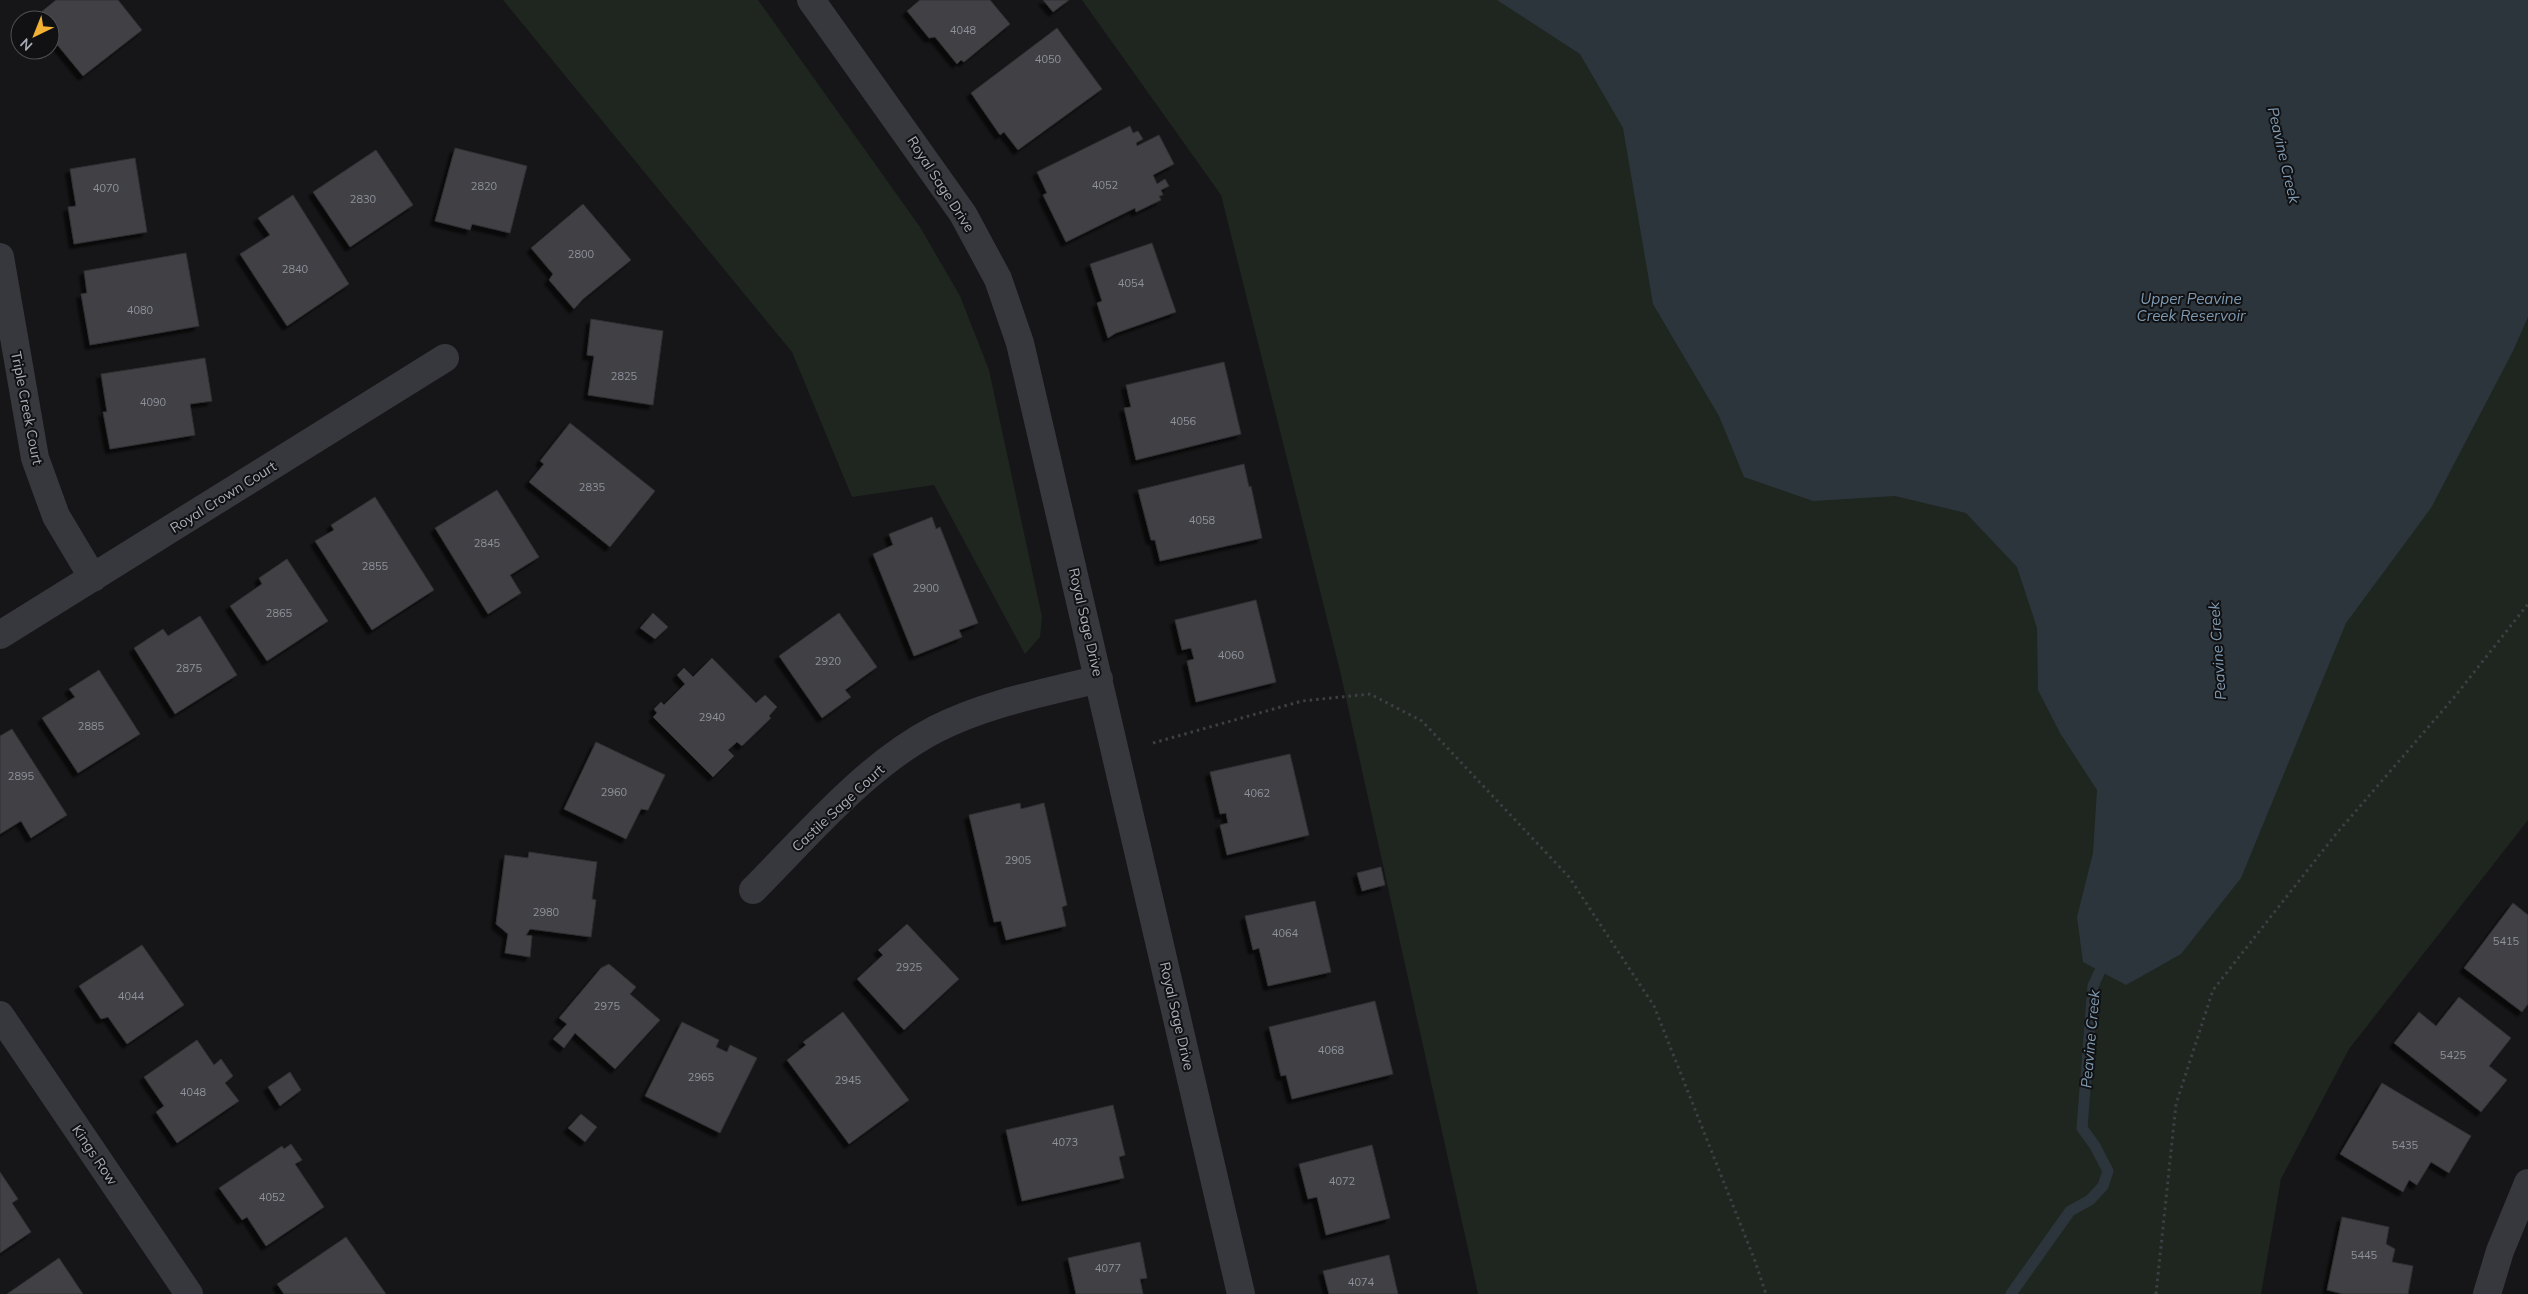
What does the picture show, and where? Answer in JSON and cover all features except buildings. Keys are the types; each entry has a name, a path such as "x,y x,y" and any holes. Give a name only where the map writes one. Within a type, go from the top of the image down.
{"street":[{"name":"Royal Sage Drive","path":"811,0 964,214 998,279 1020,343 1241,1294"},
{"name":"Triple Creek Court","path":"0,257 35,458 56,516 92,578"},
{"name":"Royal Crown Court","path":"0,635 445,358"},
{"name":"Castile Sage Court","path":"753,890 884,763 935,730 987,707 1099,679"},
{"name":"Kings Row","path":"0,1015 189,1294"},
{"path":"2487,1294 2500,1251 2528,1183"}],"path":[{"path":"2156,1294 2176,1104 2213,990 2336,834 2456,695 2528,604"},
{"path":"1153,743 1302,701 1370,694 1422,721 1570,877 1654,1006 1755,1261 1766,1294"}],"shaded area":[{"path":"503,0 758,0 920,227 960,296 989,370 1042,617 1040,637 1025,654 934,485 852,497 792,352"},
{"path":"1082,0 2528,0 2528,820 2349,1049 2281,1179 2261,1294 1478,1294 1340,671 1221,195"}],"water":[{"name":"Upper Peavine Creek Reservoir","path":"1497,0 2528,0 2528,317 2513,351 2431,508 2346,623 2241,878 2181,954 2126,985 2083,962 2077,917 2093,853 2097,790 2060,733 2038,690 2037,628 2017,567 1966,513 1895,496 1813,501 1744,477 1719,416 1653,304 1623,128 1580,54"}],"waterway":[{"name":"Peavine Creek","path":"2011,1294 2070,1211 2090,1200 2103,1186 2108,1171 2095,1146 2082,1128 2093,986 2106,958"}]}
